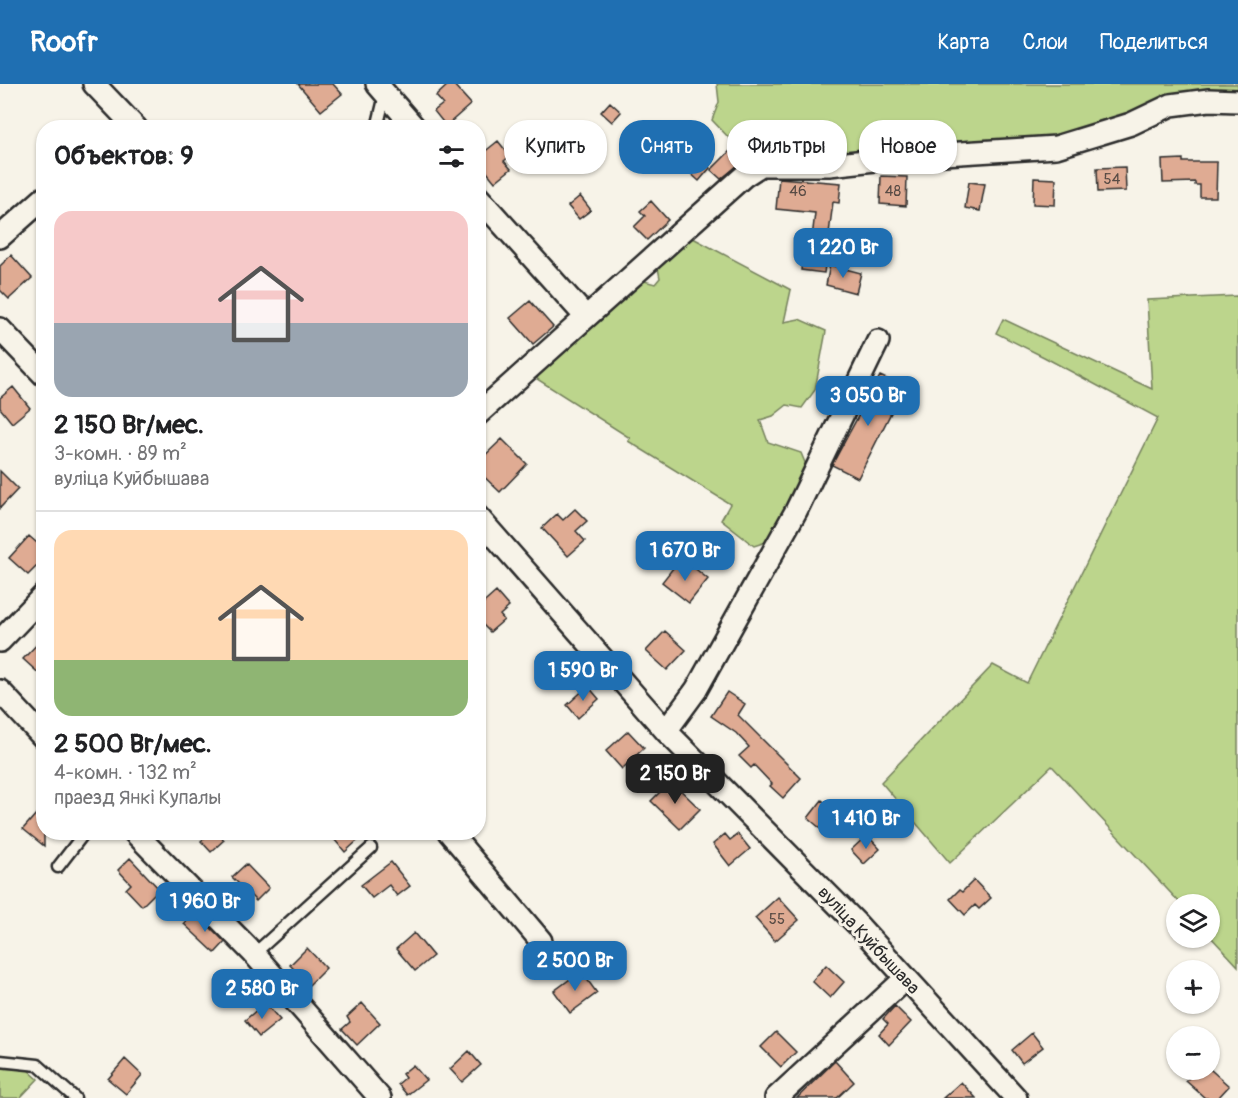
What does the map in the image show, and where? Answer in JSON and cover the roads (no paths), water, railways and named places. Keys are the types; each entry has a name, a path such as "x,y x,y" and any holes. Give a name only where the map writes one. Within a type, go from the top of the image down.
{"street":[{"path":"94,84 125,120"},
{"path":"381,89 408,120"},
{"path":"486,407 744,176 761,165 829,165 912,156 1056,147 1131,124 1171,105 1209,100 1238,101"},
{"path":"0,237 36,205"},
{"path":"486,206 586,316"},
{"path":"0,329 36,367"},
{"path":"666,731 696,690 796,511 878,341"},
{"name":"вуліца Куйбышава","path":"486,526 666,731 856,923 1016,1098"},
{"path":"0,641 36,603"},
{"path":"0,691 36,729"},
{"path":"142,840 254,954 380,1098"},
{"path":"456,840 541,941"},
{"path":"776,1098 906,978"}],"lane":[{"path":"378,120 381,89"},
{"path":"58,867 79,840"},
{"path":"254,954 371,848"},
{"path":"0,1061 38,1065 75,1098"}]}
